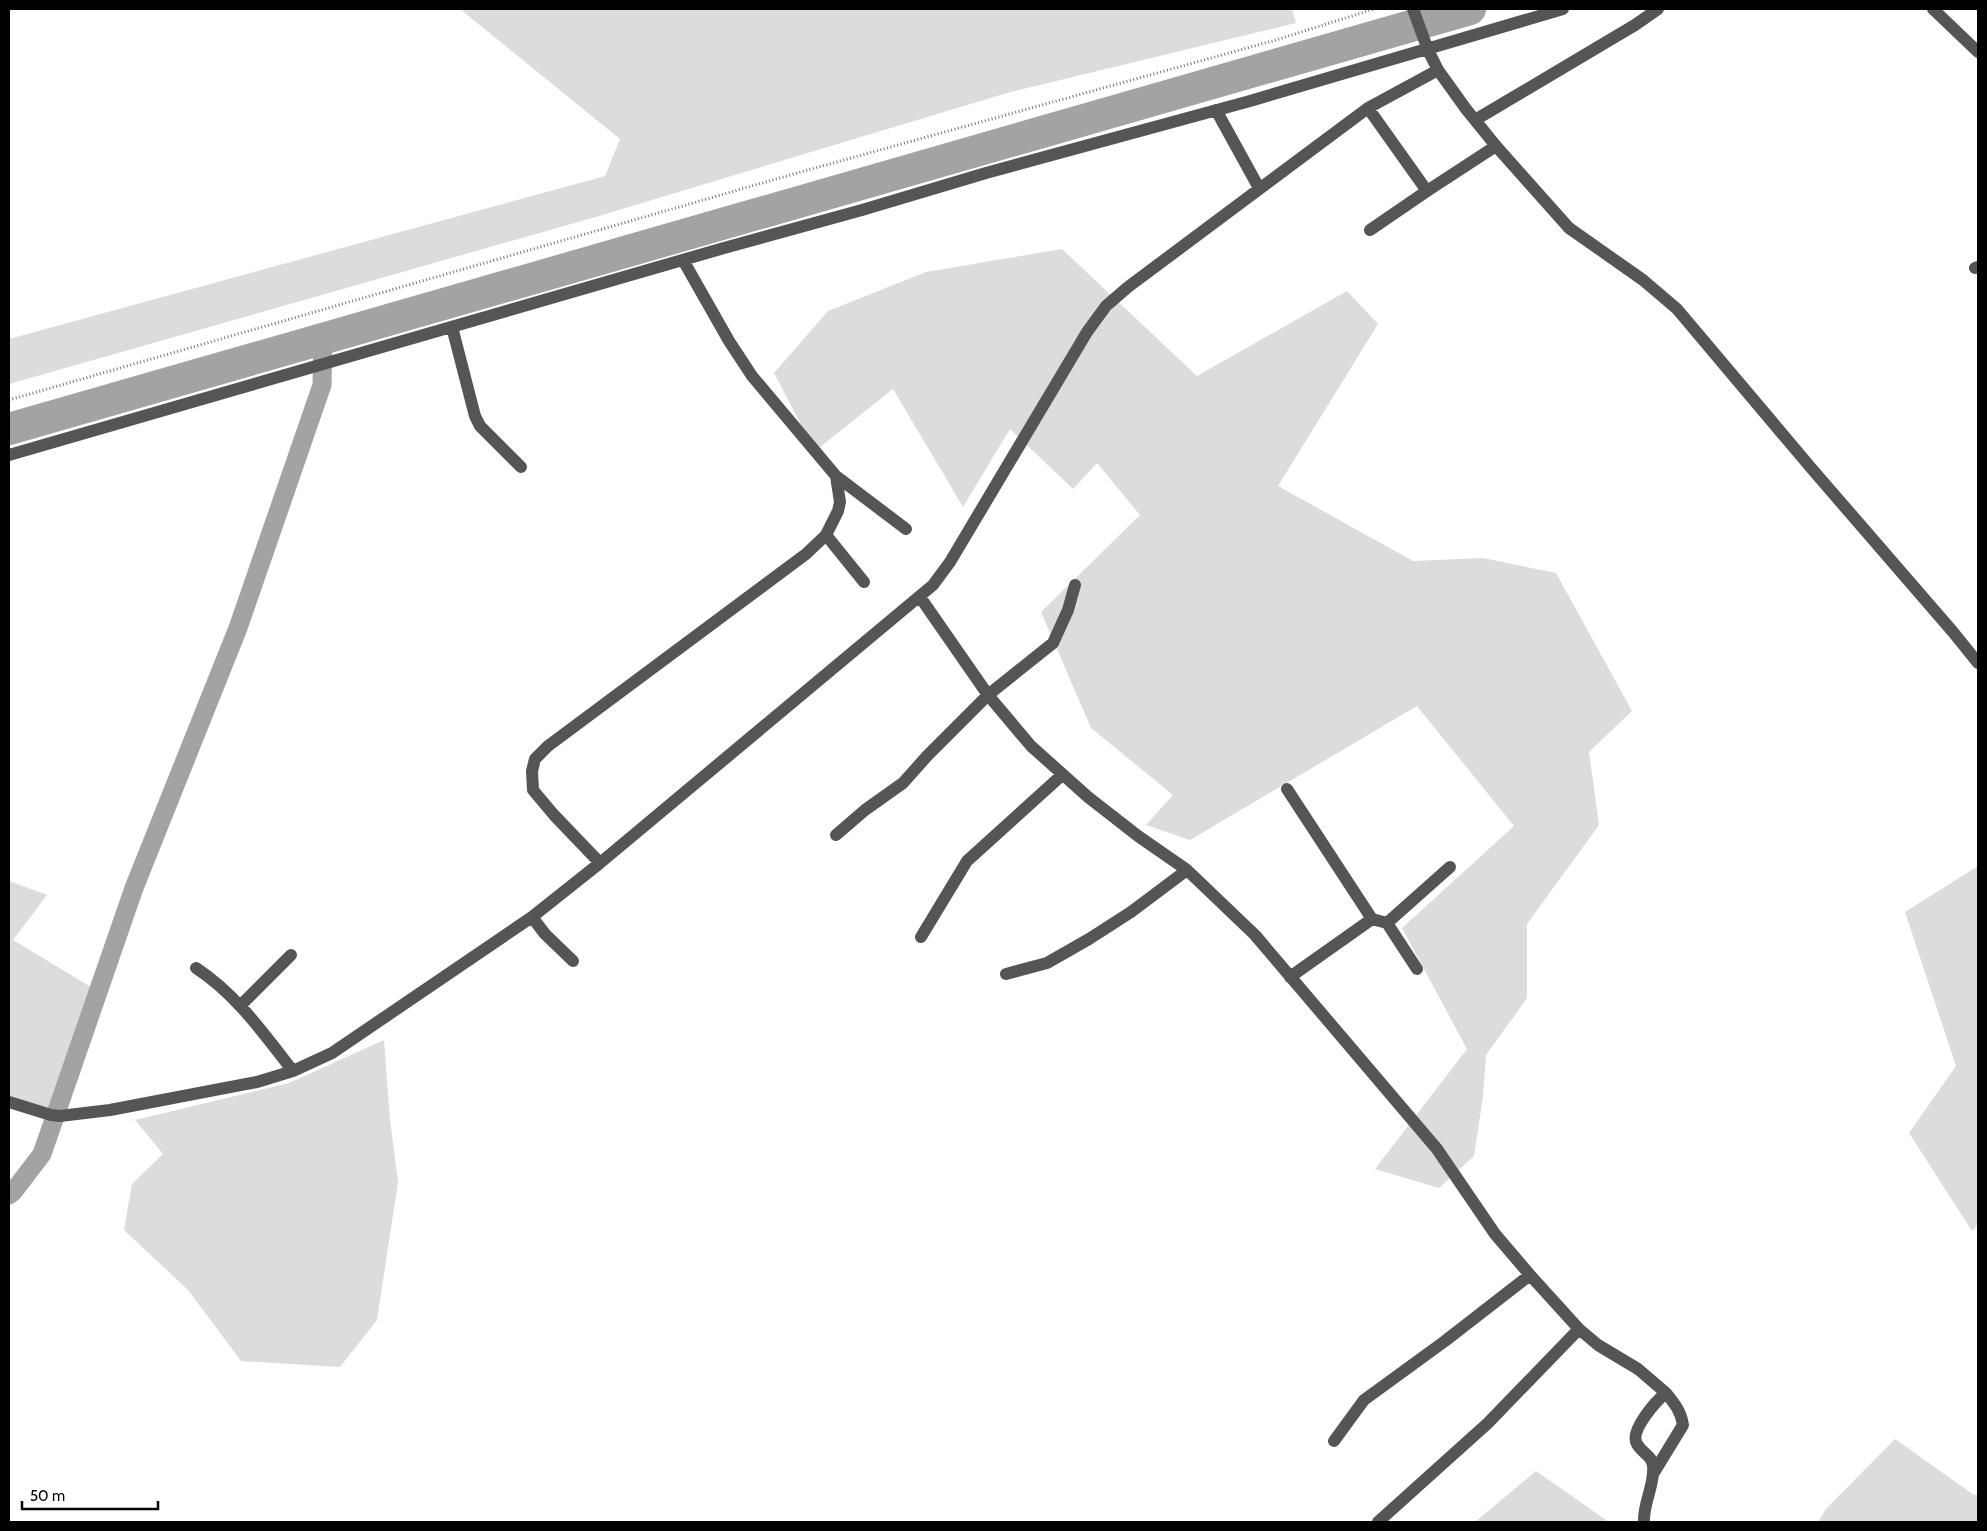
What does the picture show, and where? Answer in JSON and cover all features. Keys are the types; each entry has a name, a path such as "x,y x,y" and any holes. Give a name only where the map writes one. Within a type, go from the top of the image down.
{"street":[{"path":"1413,9 1438,70 1496,146 1569,228 1643,280 1677,309 1812,469 1947,624 1978,663"},
{"path":"9,455 986,173 1216,110 1426,44 1563,9"},
{"path":"1475,120 1635,25 1658,9"},
{"path":"1933,9 1978,52"},
{"path":"9,1102 56,1115 110,1110 225,1089 293,1071 332,1053 532,918 933,585 950,562 1082,340 1106,306 1128,287 1258,188 1368,108 1438,70"},
{"path":"1368,108 1426,190"},
{"path":"1216,110 1258,188"},
{"path":"1370,230 1426,190 1496,146"},
{"path":"683,260 729,341 752,376 836,476 906,529"},
{"path":"452,327 475,416 480,426 521,467"},
{"path":"600,863 533,790 532,771 535,759 548,746 806,554 826,535 838,511 840,502 836,476"},
{"path":"826,535 864,582"},
{"path":"836,835 903,783 988,694 1053,643 1068,610 1076,584"},
{"path":"920,597 988,694 1031,746 1062,775 1138,836 1187,870 1255,935 1438,1149 1495,1234 1530,1275 1579,1329 1598,1345 1638,1369 1676,1404 1682,1417 1683,1425 1653,1474 1643,1514 1644,1522"},
{"path":"921,937 967,860 1062,775"},
{"path":"1287,789 1372,919 1387,923 1417,969"},
{"path":"1387,923 1450,867"},
{"path":"1006,974 1047,963 1089,939 1131,912 1187,870"},
{"path":"532,918 544,934 573,961"},
{"path":"1290,977 1372,919"},
{"path":"240,1006 291,955"},
{"path":"196,968 217,984 240,1006 293,1071"},
{"path":"1334,1441 1364,1400 1446,1341 1530,1275"},
{"path":"1378,1522 1488,1423 1579,1329"},
{"path":"1653,1474 1651,1458 1636,1444 1635,1435 1640,1424 1653,1406 1666,1393"}],"path":[{"path":"9,400 788,176 1266,43 1374,9"}],"shaded area":[{"path":"460,9 1292,9 1296,23 1007,93 599,216 9,384 9,339 605,176 620,139"},
{"path":"1062,249 1197,376 1347,291 1378,324 1278,486 1413,561 1483,558 1556,573 1632,711 1589,752 1599,825 1527,924 1527,998 1486,1055 1483,1097 1474,1156 1439,1188 1375,1169 1467,1049 1402,928 1514,826 1417,706 1190,840 1146,825 1173,795 1091,728 1041,612 1140,515 1097,463 1073,489 1010,429 963,507 893,389 815,451 774,373 828,311 926,272"},
{"path":"1978,866 1978,1225 1972,1231 1909,1133 1956,1066 1905,912"},
{"path":"9,881 47,895 13,940 104,995 78,1057 61,1108 21,1110 9,1105"},
{"path":"384,1040 390,1120 398,1182 377,1320 340,1367 241,1361 188,1290 124,1230 132,1184 163,1154 135,1120 289,1083"},
{"path":"1895,1439 1974,1495 1978,1494 1978,1522 1818,1522 1826,1509"},
{"path":"1536,1471 1609,1522 1475,1522"}],"waterway":[{"path":"9,429 1470,9"},
{"path":"9,1195 42,1154 134,888 238,628 322,385 323,338"}]}
